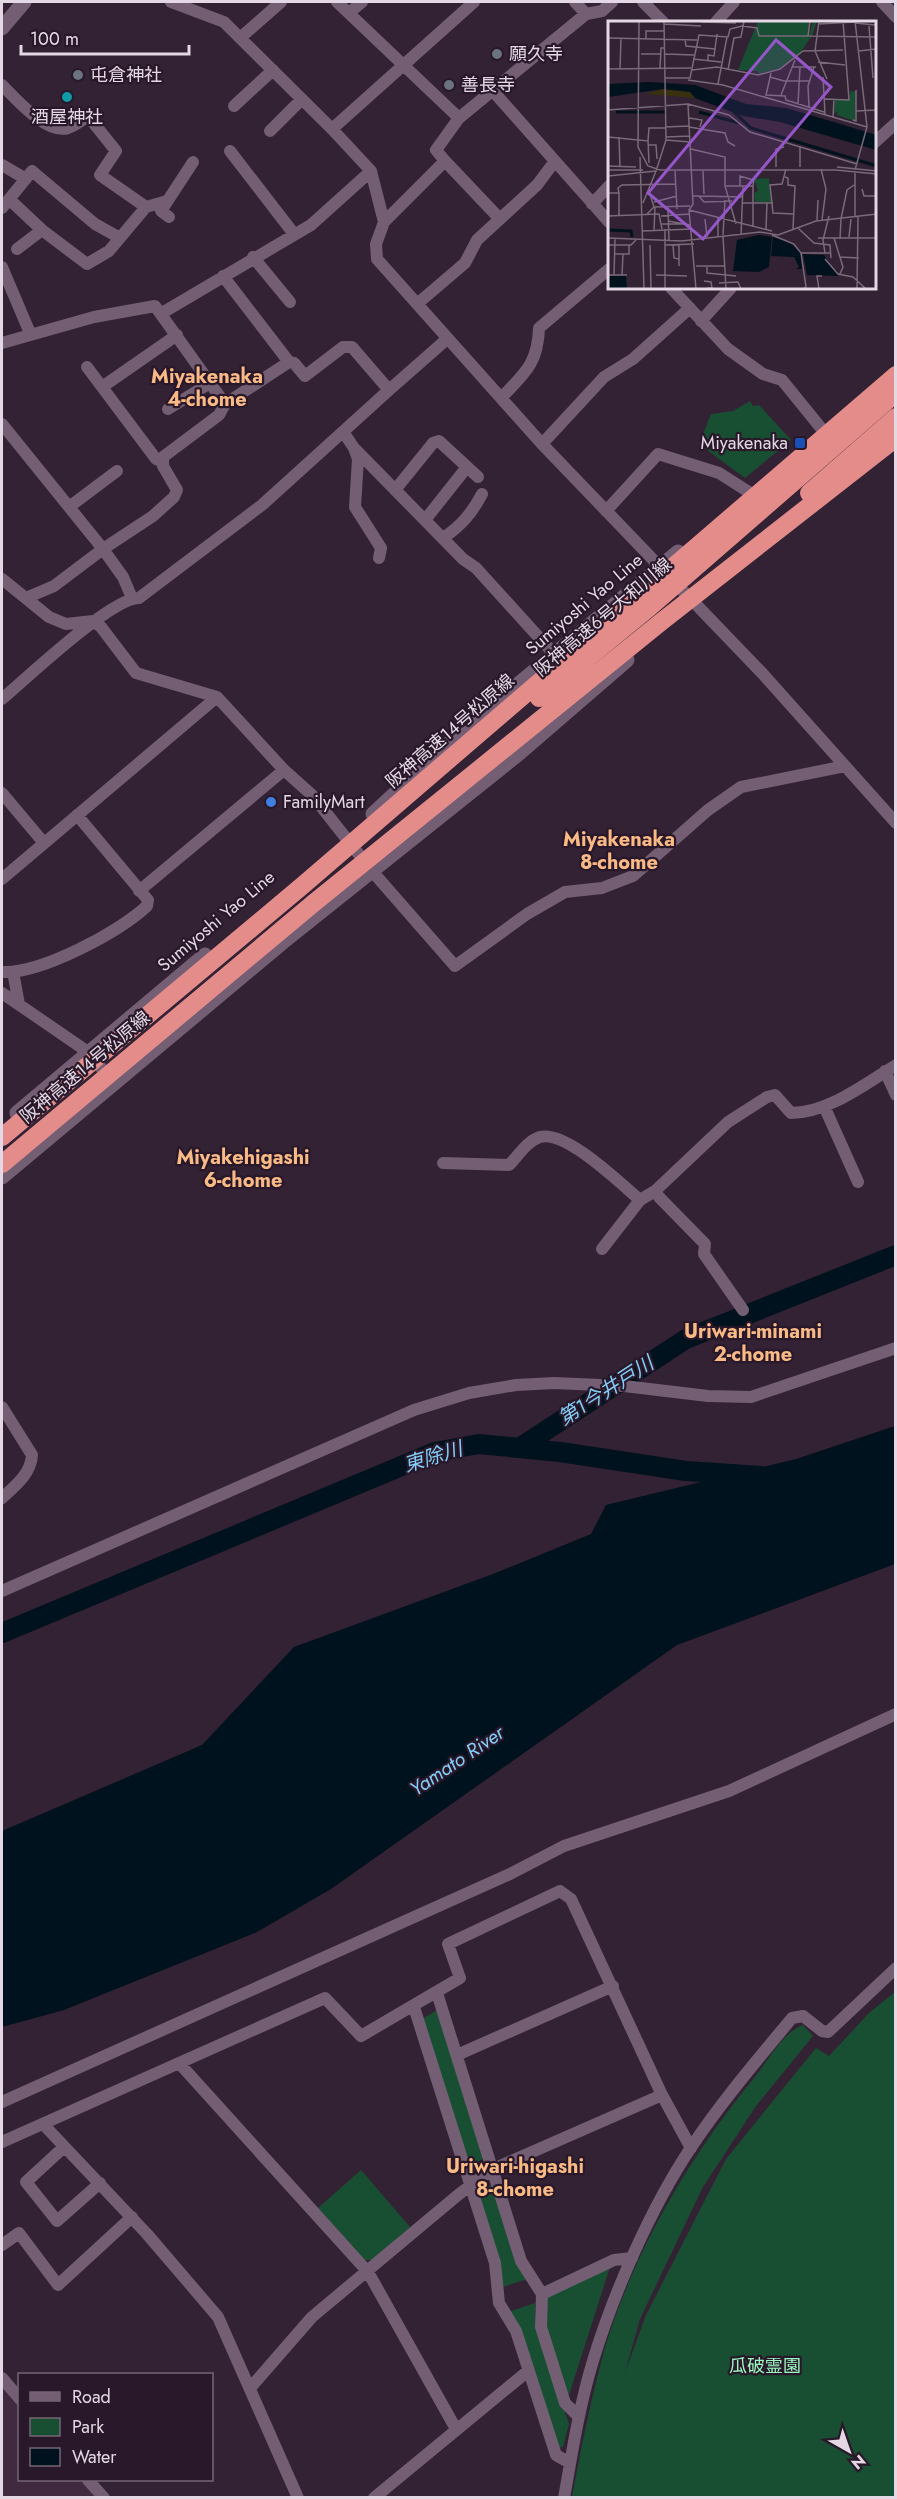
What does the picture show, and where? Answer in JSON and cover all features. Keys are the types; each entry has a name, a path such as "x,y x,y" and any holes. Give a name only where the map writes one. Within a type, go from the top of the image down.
{"highway":[{"name":"阪神高速14号松原線","path":"2,1137 302,886 896,374"},
{"name":"阪神高速6号大和川線","path":"302,886 641,614 896,393"},
{"path":"661,622 896,417"},
{"name":"阪神高速14号松原線","path":"2,1164 315,902 661,622 896,438"}],"main road":[{"path":"2,28 24,2"},
{"name":"Sumiyoshi Yao Line","path":"2,1126 346,839 468,726 896,374"},
{"path":"2,1177 372,871 517,755 896,425"}],"street":[{"path":"171,2 193,6 224,22 332,129 371,171 384,222"},
{"path":"240,39 281,2"},
{"path":"337,2 459,118"},
{"path":"349,13 362,2"},
{"path":"332,129 474,2"},
{"path":"575,2 586,14"},
{"path":"499,218 436,150 459,118 492,90 586,14 602,11 612,2"},
{"path":"643,2 662,21"},
{"path":"717,21 734,2"},
{"path":"882,2 896,16"},
{"path":"234,106 273,70"},
{"path":"2,85 33,115 52,127 67,129 88,116 116,151 100,175 146,207"},
{"path":"492,90 608,221"},
{"path":"270,131 302,99"},
{"path":"876,141 896,123"},
{"path":"230,151 294,234"},
{"path":"445,161 384,222 376,244 377,259 542,444 695,602 896,823"},
{"path":"417,304 465,263 477,240 537,185 555,161"},
{"path":"170,217 160,211 194,162"},
{"path":"2,165 26,179"},
{"path":"120,238 95,224 32,171 6,204 87,264 109,251 120,238 146,207 167,201"},
{"path":"162,313 253,257 311,225 371,171"},
{"path":"592,204 608,187"},
{"path":"16,249 42,230"},
{"path":"253,257 290,302"},
{"path":"2,267 30,333"},
{"path":"501,398 530,368 538,346 539,328 585,292 608,270"},
{"path":"223,276 289,362 294,363 305,375 342,347 352,347 389,390"},
{"path":"673,290 728,349 763,374 782,380 825,433"},
{"path":"701,321 729,290"},
{"path":"2,343 30,333 155,306 225,404"},
{"path":"542,444 604,377 633,358 690,308"},
{"path":"102,387 177,335"},
{"path":"2,699 93,621 132,598 139,598 225,536 344,433 447,339"},
{"path":"26,598 54,586 103,549 153,516 174,497 177,490 163,462 163,457 219,415 225,404 289,362"},
{"path":"87,367 156,459 163,462"},
{"path":"168,409 210,383"},
{"path":"2,424 103,549 123,577 132,598"},
{"path":"344,433 354,448 476,568 554,654"},
{"path":"395,489 433,443 439,441 478,477"},
{"path":"354,448 358,459 355,507 381,548 379,558"},
{"path":"606,511 658,454 719,473 752,494"},
{"path":"425,520 467,467"},
{"path":"69,507 117,471"},
{"path":"443,538 463,522 482,494"},
{"path":"2,579 49,617 66,624 93,621 102,627 136,673 217,696 284,770 312,795 372,871 455,966 527,914 565,892 602,888 633,876 708,810 741,787 845,766"},
{"path":"2,879 217,696"},
{"path":"140,891 284,770"},
{"path":"2,793 44,843"},
{"path":"19,1004 7,972 73,953 126,924 147,906 148,900 77,815"},
{"path":"2,992 88,1052 114,1083"},
{"path":"602,1249 640,1200 656,1191 728,1122 767,1096 775,1095 791,1113 806,1113 824,1106 890,1068 896,1095"},
{"path":"824,1106 858,1182"},
{"path":"443,1163 509,1165 531,1141 542,1136 573,1145 640,1200"},
{"path":"656,1191 658,1197 705,1244 704,1254 743,1310"},
{"path":"2,1591 414,1410 468,1394 516,1385 554,1383 624,1386 708,1396 751,1397 896,1348"},
{"path":"2,1407 32,1455 32,1464 26,1473 2,1498"},
{"path":"2,2102 499,1879 564,1846 729,1791 896,1714"},
{"path":"2,2142 325,1998 361,2036 437,1994 459,1978 448,1944 560,1891 571,1899 662,2095 691,2148"},
{"path":"564,2498 579,2417 592,2364 632,2258 691,2148 729,2095 792,2018 802,2016 822,2031 828,2032 896,1968"},
{"path":"457,2055 613,1986"},
{"path":"437,1994 521,2261 542,2294 541,2327 565,2403 579,2417"},
{"path":"414,2007 495,2263 499,2303 516,2331 556,2455 570,2463"},
{"path":"179,2062 368,2272 456,2429"},
{"path":"251,2387 312,2317 491,2170 662,2095"},
{"path":"43,2124 132,2217 218,2317 251,2387 298,2498"},
{"path":"64,2147 26,2182 57,2221 100,2183"},
{"path":"2,2245 19,2233 58,2285 132,2217"},
{"path":"542,2294 614,2260 632,2258"},
{"path":"379,2496 456,2429 528,2371"},
{"path":"2,2378 18,2397"},
{"path":"89,2481 104,2498"}],"shaded area":[{"path":"2,2384 18,2404 18,2481 83,2481 98,2497 2,2497"}],"green space":[{"path":"750,401 753,406 759,405 791,440 745,478 699,444 711,414 733,411"},
{"name":"瓜破霊園","path":"895,1992 895,2497 572,2497 595,2387 616,2314 647,2242 707,2140 776,2048 789,2034 803,2025 813,2036 756,2106 703,2187 640,2319 625,2373 646,2315 726,2159 816,2048 829,2056 869,2013"},
{"path":"437,2010 484,2158 469,2169 422,2019"},
{"path":"361,2170 410,2227 372,2260 365,2260 318,2208"},
{"path":"492,2184 527,2279 500,2288 477,2195"},
{"path":"610,2267 569,2395 566,2395 544,2323 547,2296"},
{"path":"535,2303 535,2323 569,2424 563,2447 558,2448 508,2312"}],"water":[{"name":"Yamato River","path":"895,1426 895,1564 677,1645 331,1889 257,1932 64,2010 2,2027 2,1831 202,1745 294,1647 493,1574 591,1534 606,1505 796,1459"}],"waterway":[{"name":"第1今井戸川","path":"519,1448 686,1339 896,1255"},
{"name":"東除川","path":"2,1633 435,1452 479,1444 560,1452 686,1471 761,1476"}],"place":[{"name":"願久寺","path":"497,54"},
{"name":"屯倉神社","path":"78,75"},
{"name":"善長寺","path":"449,85"},
{"name":"酒屋神社","path":"67,97"},
{"name":"Miyakenaka","path":"800,443"},
{"name":"FamilyMart","path":"271,802"}],"district":[{"name":"Miyakenaka 4-chome","path":"207,388"},
{"name":"Miyakenaka 8-chome","path":"619,850"},
{"name":"Miyakehigashi 6-chome","path":"243,1168"},
{"name":"Uriwari-minami 2-chome","path":"753,1342"},
{"name":"Uriwari-higashi 8-chome","path":"515,2178"}]}
